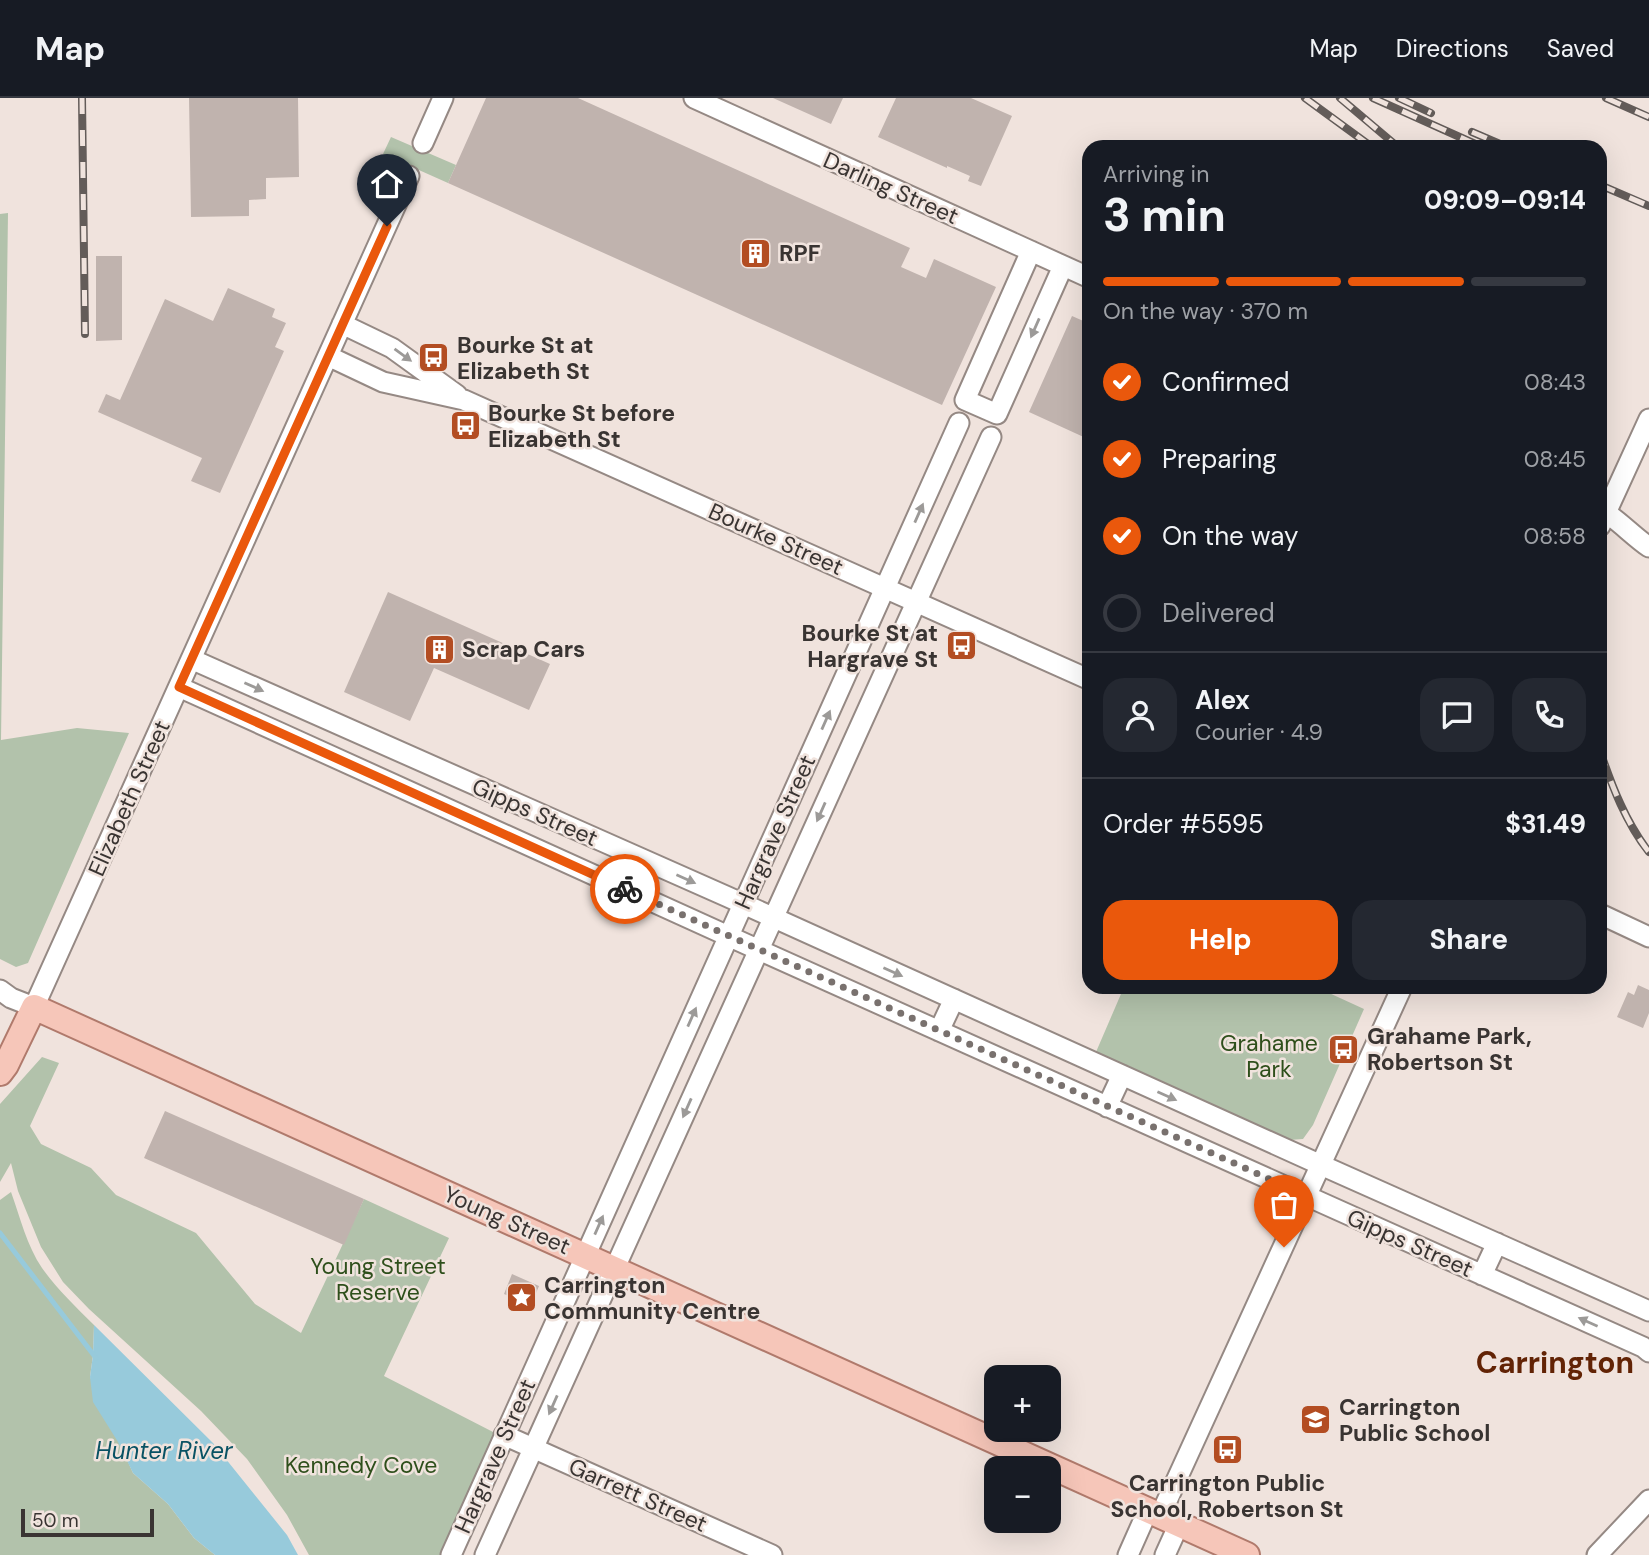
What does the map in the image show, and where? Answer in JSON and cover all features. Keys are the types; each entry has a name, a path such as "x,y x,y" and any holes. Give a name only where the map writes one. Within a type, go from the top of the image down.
{"main road":[{"name":"Elizabeth Street","path":"0,1073 34,1007"},
{"name":"Young Street","path":"34,1007 1247,1555"}],"street":[{"path":"424,143 443,98"},
{"name":"Darling Street","path":"694,98 1082,274"},
{"name":"Elizabeth Street","path":"34,1007 409,176"},
{"path":"1031,251 965,400 997,414 1063,266"},
{"name":"Bourke Street","path":"342,324 392,348 464,400"},
{"name":"Bourke Street","path":"328,356 383,382 464,400 1082,677"},
{"path":"1607,504 1649,419"},
{"name":"Hargrave Street","path":"451,1555 959,423"},
{"name":"Hargrave Street","path":"485,1555 991,437"},
{"path":"1607,520 1649,547"},
{"name":"Gipps Street","path":"191,659 1649,1311"},
{"name":"Gipps Street","path":"179,687 1107,1107 1647,1346"},
{"path":"1607,917 1649,937"},
{"path":"0,990 11,998 34,1007"},
{"path":"1128,1555 1162,1517 1399,994"},
{"path":"939,1031 954,999"},
{"path":"1107,1107 1122,1076"},
{"name":"Gipps Street","path":"1482,1275 1497,1243"},
{"name":"Hargrave Street","path":"540,1357 569,1368"},
{"name":"Garrett Street","path":"504,1435 772,1555"},
{"path":"1597,1555 1649,1500"},
{"path":"1162,1517 1165,1555"}],"green space":[{"path":"391,137 456,165 448,183 383,154"},
{"path":"8,213 1,740 77,728 129,733 28,963 16,967 0,959 0,214"},
{"name":"Grahame Park","path":"1121,994 1331,994 1364,1009 1313,1125 1303,1139 1289,1140 1096,1052"},
{"name":"Kennedy Cove","path":"42,1057 59,1063 30,1126 41,1144 91,1168 116,1195 196,1233 255,1304 301,1333 364,1199 449,1238 384,1376 495,1433 442,1555 309,1555 287,1515 247,1459 201,1411 63,1282 41,1247 18,1191 11,1163 0,1182 0,1104"},
{"path":"11,1192 28,1241 42,1268 60,1291 94,1325 90,1377 133,1473 168,1504 194,1538 215,1555 0,1555 0,1200"}],"water":[{"name":"Hunter River","path":"94,1325 213,1443 287,1535 298,1555 215,1555 194,1538 168,1504 133,1473 118,1442 93,1402 90,1377"}],"building":[{"path":"189,98 298,98 299,177 266,178 266,199 249,200 249,216 191,217"},
{"name":"RPF","path":"486,98 578,98 910,248 901,267 926,278 934,259 996,287 942,405 448,183"},
{"path":"773,98 843,98 831,124"},
{"path":"896,98 971,98 1012,116 981,186 968,181 970,176 878,137"},
{"path":"96,256 122,256 122,340 96,341"},
{"path":"228,288 275,309 272,317 286,323 275,347 284,351 220,493 191,481 202,458 98,412 106,394 120,400 165,299 213,321"},
{"path":"1072,316 1082,320 1082,436 1029,412"},
{"name":"Scrap Cars","path":"388,592 550,664 529,710 434,668 410,721 344,692"},
{"path":"1638,985 1649,990 1649,1013 1643,1028 1617,1017 1628,992 1634,995"},
{"path":"165,1111 364,1199 344,1245 144,1158"},
{"path":"512,1274 539,1286 531,1305 504,1294"}],"waterway":[{"path":"0,1233 96,1358"}],"railway":[{"path":"82,98 85,334"},
{"path":"1305,98 1362,140"},
{"path":"1340,98 1390,140"},
{"path":"1373,98 1466,140"},
{"path":"1399,98 1431,113"},
{"path":"1606,98 1649,117"},
{"path":"1472,132 1491,140"},
{"path":"1607,188 1649,206"},
{"path":"1607,770 1627,817 1649,852"}],"way so far":[{"path":"625,889 1307,1196 1284,1247"}],"place":[{"name":"RPF","path":"756,253"},
{"name":"Bourke St at Elizabeth St","path":"434,358"},
{"name":"Bourke St before Elizabeth St","path":"465,426"},
{"name":"Bourke St at Hargrave St","path":"961,646"},
{"name":"Scrap Cars","path":"439,649"},
{"name":"Grahame Park, Robertson St","path":"1344,1049"},
{"name":"Carrington Community Centre","path":"521,1298"},
{"name":"Carrington Public School","path":"1316,1420"},
{"name":"Carrington Public School, Robertson St","path":"1227,1449"}],"district":[{"name":"Carrington","path":"1555,1362"}],"route":[{"path":"387,226 179,687 625,889"}],"park label":[{"name":"Young Street Reserve","path":"378,1279"}]}
